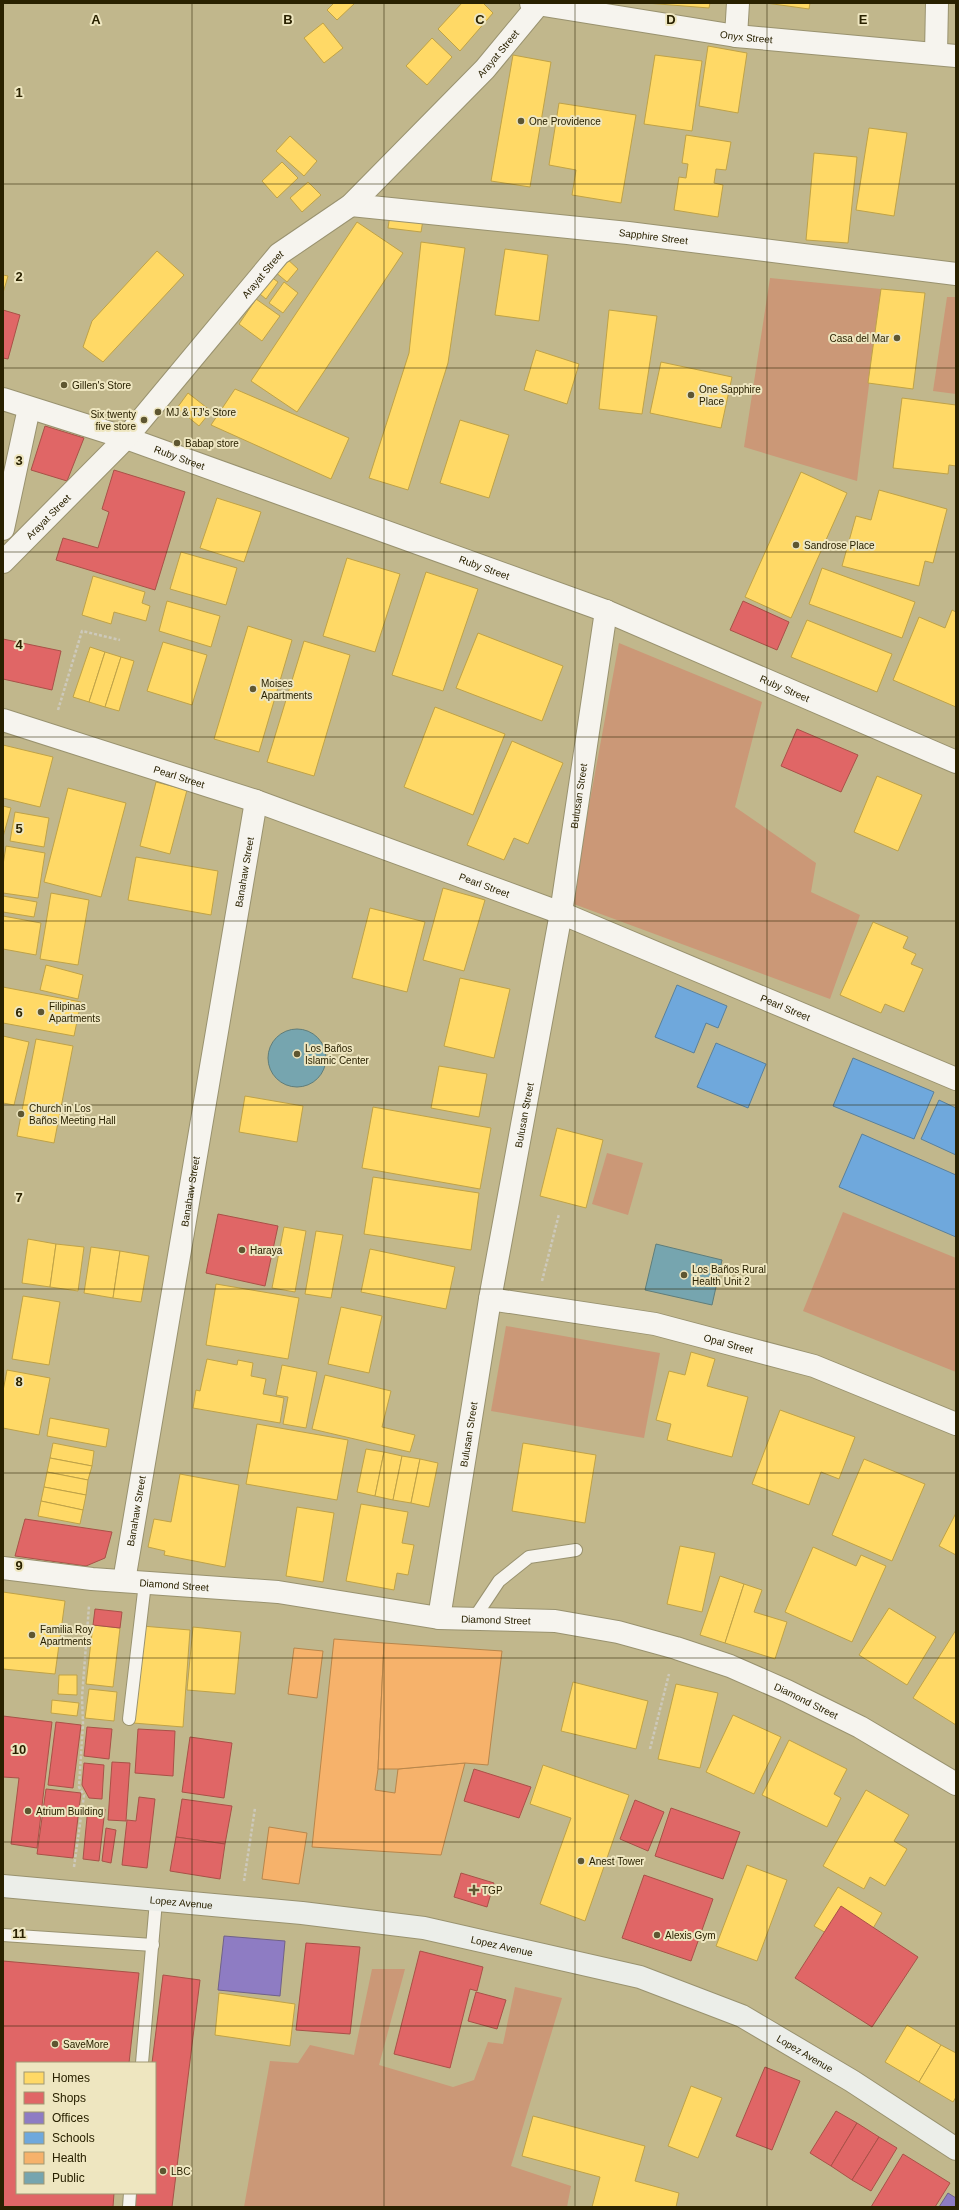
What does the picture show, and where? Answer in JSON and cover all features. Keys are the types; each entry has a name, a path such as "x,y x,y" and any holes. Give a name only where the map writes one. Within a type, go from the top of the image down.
{"main road":[{"name":"Lopez Avenue","path":"3,1886 156,1901 240,1907 424,1928 640,1977 742,2016 852,2082 956,2149"}],"street":[{"path":"736,36 738,3"},
{"path":"937,3 946,55"},
{"name":"Onyx Street","path":"534,4 736,36 946,55"},
{"name":"Arayat Street","path":"3,562 126,438 279,254 351,205 485,69 534,4"},
{"name":"Sapphire Street","path":"351,205 628,233 956,274"},
{"name":"Ruby Street","path":"3,400 126,438 606,611 956,762"},
{"path":"3,529 29,408"},
{"name":"Bulusan Street","path":"439,1618 490,1299 561,913 606,611"},
{"name":"Pearl Street","path":"3,720 256,801 561,913 956,1079"},
{"name":"Banahaw Street","path":"135,1582 256,801"},
{"name":"Opal Street","path":"490,1299 655,1324 814,1366 956,1424"},
{"name":"Diamond Street","path":"3,1568 92,1579 278,1592 439,1618 555,1621 618,1632 676,1648 730,1666 787,1691 860,1727 956,1784"}],"lane":[{"path":"473,1620 499,1580 529,1557 576,1550"},
{"path":"129,1719 135,1582"},
{"path":"142,2062 156,1901"},
{"path":"3,1935 153,1945"},
{"path":"128,2207 130,2194"}],"path":[{"path":"50,735 82,631 120,640"},
{"path":"535,1306 559,1214"},
{"path":"71,1893 84,1795 79,1787 83,1724 82,1697 92,1579"},
{"path":"650,1749 676,1648"},
{"path":"240,1907 255,1808"}],"shaded area":[{"path":"770,278 881,289 857,481 744,447"},
{"path":"947,297 956,297 956,394 933,391"},
{"path":"619,643 762,702 735,807 816,863 811,892 860,915 830,999 571,903"},
{"path":"607,1153 643,1163 628,1215 592,1204"},
{"path":"843,1212 956,1258 956,1372 803,1311"},
{"path":"506,1326 660,1353 644,1438 491,1411"},
{"path":"372,1969 405,1969 379,2065 453,2087 474,2080 488,2042 503,2044 515,1987 562,1998 511,2166 571,2186 567,2207 244,2207 270,2061 298,2063 310,2045 354,2055"}],"building: Homes":[{"path":"334,3 355,3 337,20 327,10"},
{"path":"462,3 483,3 493,13 460,51 438,29"},
{"path":"646,3 710,3 709,8"},
{"path":"766,3 810,3 809,9"},
{"path":"323,23 343,48 324,63 304,38"},
{"path":"432,38 452,57 427,85 406,66"},
{"path":"708,46 747,53 738,113 699,106"},
{"name":"One Providence","path":"513,55 551,62 530,187 491,181"},
{"path":"655,55 702,61 692,131 644,124"},
{"path":"559,103 636,115 621,203 572,195 576,170 549,165"},
{"path":"869,128 907,133 894,216 856,210"},
{"path":"686,135 731,142 726,170 716,169 714,183 723,185 718,217 674,210 679,177 686,178 688,164 682,163"},
{"path":"290,136 317,161 304,176 276,151"},
{"path":"814,153 857,157 848,243 806,240"},
{"path":"282,162 298,178 277,198 262,181"},
{"path":"308,182 321,195 302,212 290,198"},
{"path":"390,215 423,220 421,232 388,228"},
{"path":"357,222 403,253 297,412 251,381"},
{"path":"421,242 465,248 448,363 408,490 369,478 409,353"},
{"path":"505,249 548,255 539,321 495,315"},
{"path":"157,251 184,275 103,362 83,347 92,321"},
{"path":"286,258 298,269 287,282 274,271"},
{"path":"267,274 278,282 266,299 255,290"},
{"path":"3,275 8,276 3,293"},
{"path":"284,282 298,293 283,313 269,303"},
{"name":"Casa del Mar","path":"881,289 925,293 913,389 868,383"},
{"path":"256,299 280,316 262,341 239,324"},
{"path":"609,310 657,316 642,414 599,409"},
{"path":"536,350 579,364 567,404 524,390"},
{"name":"One Sapphire Place","path":"661,362 732,377 721,428 650,413"},
{"path":"235,389 349,438 331,479 211,425"},
{"path":"188,393 211,411 199,426 177,408"},
{"path":"902,398 956,405 956,466 949,465 948,474 893,468"},
{"path":"460,420 509,435 489,498 440,483"},
{"name":"Sandrose Place","path":"801,472 847,493 791,618 745,597"},
{"path":"879,490 947,509 933,563 925,561 919,586 842,566 856,516 871,520"},
{"path":"217,498 261,512 244,562 200,548"},
{"path":"181,552 237,568 226,605 170,589"},
{"path":"347,558 400,574 375,652 323,636"},
{"path":"822,568 915,602 902,638 809,604"},
{"path":"426,572 478,589 443,691 392,675"},
{"path":"93,576 145,592 142,603 150,606 146,621 114,612 111,624 82,615"},
{"path":"167,601 220,616 211,647 159,631"},
{"path":"952,610 956,612 956,707 893,680 919,617 945,628"},
{"path":"807,620 892,654 877,692 791,657"},
{"name":"Moises Apartments","path":"248,626 292,640 259,752 214,739"},
{"path":"478,633 563,666 542,721 456,688"},
{"path":"304,641 350,655 314,776 267,762"},
{"path":"163,642 207,655 192,705 147,691"},
{"path":"90,647 105,652 89,702 73,697"},
{"path":"105,652 121,657 105,707 89,702"},
{"path":"121,657 134,661 119,711 105,707"},
{"path":"435,707 505,734 473,815 404,787"},
{"path":"512,741 563,763 528,844 514,838 504,860 467,845"},
{"path":"3,745 53,757 40,807 3,798"},
{"path":"877,776 922,795 898,851 854,832"},
{"path":"156,782 187,790 170,854 140,846"},
{"path":"68,788 126,803 101,897 44,882"},
{"path":"3,806 11,808 3,837"},
{"path":"15,812 49,818 44,847 10,841"},
{"path":"6,846 45,853 38,898 3,893 3,865"},
{"path":"136,857 218,871 211,915 128,900"},
{"path":"443,888 485,900 464,971 423,960"},
{"path":"51,893 89,900 78,965 40,959"},
{"path":"3,896 37,902 34,917 3,912"},
{"path":"370,908 425,922 407,992 352,978"},
{"path":"3,916 41,923 36,955 3,949"},
{"path":"873,922 908,937 903,948 916,954 911,964 923,969 904,1012 885,1004 881,1013 840,995"},
{"path":"46,965 83,975 78,999 40,990"},
{"path":"460,978 510,989 494,1058 444,1046"},
{"name":"Filipinas Apartments","path":"3,987 81,1002 74,1036 3,1023"},
{"path":"3,1036 29,1042 14,1105 3,1103"},
{"path":"36,1039 73,1046 54,1143 17,1136"},
{"path":"439,1066 487,1074 479,1117 431,1108"},
{"path":"245,1096 303,1106 297,1142 239,1132"},
{"path":"373,1107 491,1128 480,1189 362,1168"},
{"path":"557,1128 603,1140 586,1208 540,1196"},
{"path":"373,1177 479,1193 471,1250 364,1234"},
{"path":"284,1227 306,1231 295,1292 272,1288"},
{"path":"316,1231 343,1235 331,1298 305,1294"},
{"path":"28,1239 56,1244 50,1287 22,1283"},
{"path":"56,1244 84,1247 78,1291 50,1287"},
{"path":"91,1247 120,1251 113,1298 84,1293"},
{"path":"370,1249 455,1267 446,1309 361,1292"},
{"path":"120,1251 149,1256 141,1302 113,1298"},
{"path":"216,1284 299,1298 288,1359 206,1345"},
{"path":"23,1296 60,1302 49,1365 12,1359"},
{"path":"341,1307 382,1316 369,1373 328,1364"},
{"path":"691,1352 715,1359 707,1386 748,1397 732,1457 667,1440 671,1424 656,1420 669,1371 685,1375"},
{"path":"207,1359 237,1365 238,1360 253,1363 251,1376 266,1379 263,1394 284,1398 280,1423 193,1408 196,1390 200,1391"},
{"path":"282,1365 317,1372 306,1428 283,1424 288,1397 276,1395"},
{"path":"7,1370 50,1378 39,1435 3,1428 3,1391"},
{"path":"325,1375 391,1391 382,1427 415,1435 410,1452 312,1429"},
{"path":"780,1410 855,1437 839,1479 821,1472 809,1505 752,1484"},
{"path":"50,1418 109,1429 106,1447 47,1436"},
{"path":"257,1424 348,1440 337,1500 246,1484"},
{"path":"53,1443 94,1451 92,1466 50,1458"},
{"path":"523,1443 596,1455 585,1523 512,1511"},
{"path":"366,1449 384,1452 375,1496 357,1492"},
{"path":"384,1452 402,1456 393,1500 375,1496"},
{"path":"402,1456 420,1459 411,1503 393,1500"},
{"path":"50,1458 92,1466 88,1480 47,1472"},
{"path":"420,1459 438,1463 429,1507 411,1503"},
{"path":"864,1459 925,1484 892,1561 832,1535"},
{"path":"47,1472 88,1480 86,1495 44,1487"},
{"path":"180,1474 239,1485 225,1567 164,1555 165,1551 148,1547 154,1519 171,1522"},
{"path":"44,1487 86,1495 83,1510 41,1501"},
{"path":"41,1501 83,1510 80,1524 38,1516"},
{"path":"361,1504 408,1512 402,1543 414,1545 408,1575 397,1573 394,1590 346,1581"},
{"path":"297,1507 334,1513 323,1582 286,1576"},
{"path":"956,1513 956,1555 939,1546"},
{"path":"680,1546 715,1553 702,1612 667,1604"},
{"path":"813,1547 856,1566 861,1555 886,1566 852,1642 785,1612"},
{"path":"720,1576 744,1584 725,1643 700,1635"},
{"path":"744,1584 762,1590 754,1612 787,1622 775,1659 725,1643"},
{"name":"Familia Roy Apartments","path":"3,1592 65,1601 55,1674 3,1669"},
{"path":"889,1608 936,1637 907,1685 859,1655"},
{"path":"93,1625 120,1628 113,1687 86,1684"},
{"path":"142,1626 190,1630 183,1727 133,1723"},
{"path":"193,1627 241,1632 235,1694 187,1690"},
{"path":"956,1630 956,1725 913,1698"},
{"path":"59,1675 77,1675 77,1695 58,1694"},
{"path":"573,1682 648,1701 636,1749 561,1731"},
{"path":"676,1684 718,1693 700,1768 658,1759"},
{"path":"89,1689 117,1692 114,1721 85,1718"},
{"path":"52,1700 79,1703 77,1716 51,1713"},
{"path":"733,1715 781,1737 754,1794 706,1772"},
{"path":"789,1740 847,1769 834,1794 841,1798 827,1827 762,1795"},
{"name":"Anest Tower","path":"543,1765 629,1795 585,1921 540,1904 571,1818 530,1804"},
{"path":"866,1790 909,1815 894,1841 907,1849 885,1886 870,1877 864,1889 823,1866"},
{"path":"747,1865 787,1880 757,1961 716,1946"},
{"path":"838,1887 882,1913 859,1952 814,1926"},
{"path":"219,1993 295,2004 290,2046 215,2035"},
{"path":"907,2025 941,2045 919,2082 885,2062"},
{"path":"941,2045 956,2053 956,2097 953,2102 919,2082"},
{"path":"691,2086 722,2098 698,2158 668,2146"},
{"path":"533,2116 645,2146 635,2181 679,2193 676,2207 592,2207 600,2177 522,2156"}],"building: Shops":[{"path":"3,310 20,315 8,359 3,358"},
{"path":"45,426 84,438 67,481 31,470"},
{"path":"114,470 185,492 155,590 56,560 63,538 98,548 109,512 102,509"},
{"path":"743,601 789,622 777,650 730,630"},
{"path":"3,639 61,651 52,690 3,679"},
{"path":"797,729 858,755 841,792 781,766"},
{"name":"Haraya","path":"218,1214 278,1226 265,1286 206,1273"},
{"path":"25,1519 112,1532 105,1558 86,1566 15,1556"},
{"path":"95,1609 122,1612 120,1628 93,1625"},
{"name":"Atrium Building","path":"3,1716 52,1722 37,1848 11,1844 19,1778 3,1777"},
{"path":"56,1722 81,1725 73,1788 48,1785"},
{"path":"87,1727 112,1729 109,1759 84,1756"},
{"path":"138,1729 175,1731 173,1776 135,1773"},
{"path":"190,1737 232,1743 224,1798 182,1792"},
{"path":"112,1762 130,1763 126,1821 108,1820"},
{"path":"84,1763 104,1765 102,1799 89,1798 82,1785"},
{"path":"474,1769 531,1787 519,1818 464,1801"},
{"path":"46,1789 81,1793 73,1858 37,1854"},
{"path":"139,1797 155,1799 147,1868 122,1865 127,1820 136,1821"},
{"path":"182,1799 232,1806 225,1844 176,1837"},
{"path":"635,1800 664,1812 648,1851 620,1839"},
{"path":"88,1807 105,1809 99,1861 83,1859"},
{"path":"671,1808 740,1832 723,1879 655,1856"},
{"path":"106,1828 116,1830 111,1863 102,1861"},
{"path":"176,1837 225,1844 220,1879 170,1871"},
{"path":"461,1873 494,1883 487,1907 454,1897"},
{"path":"644,1875 713,1899 691,1961 622,1938"},
{"path":"841,1906 918,1957 872,2027 795,1978"},
{"path":"306,1943 360,1947 350,2034 296,2030"},
{"path":"420,1951 483,1967 477,1991 470,1989 450,2068 394,2054"},
{"path":"3,1961 139,1973 129,2062 16,2062 16,2194 114,2194 113,2207 3,2207"},
{"path":"163,1975 200,1980 172,2207 135,2207 136,2194 156,2194 156,2062 152,2062"},
{"path":"476,1992 506,2000 497,2029 468,2021"},
{"path":"765,2067 800,2081 772,2150 736,2136"},
{"path":"836,2111 857,2123 831,2166 810,2153"},
{"path":"857,2123 879,2137 852,2180 831,2166"},
{"path":"879,2137 897,2148 871,2191 852,2180"},
{"path":"903,2154 950,2183 935,2207 871,2207"}],"building: Offices":[{"path":"224,1936 285,1941 280,1996 218,1990"},
{"path":"948,2193 956,2198 956,2207 939,2207"}],"building: Schools":[{"path":"677,985 727,1006 718,1028 706,1023 694,1053 655,1037"},
{"path":"716,1043 766,1064 748,1108 697,1087"},
{"path":"853,1058 934,1092 914,1139 833,1106"},
{"path":"939,1100 956,1108 956,1155 921,1139"},
{"path":"862,1134 956,1175 956,1237 839,1187"}],"building: Health":[{"path":"334,1639 384,1643 378,1769 375,1790 395,1793 398,1769 465,1763 441,1855 312,1847"},
{"path":"384,1643 502,1651 488,1765 465,1763 398,1769 378,1769"},
{"path":"294,1648 323,1651 317,1698 288,1694"},
{"path":"269,1827 307,1833 299,1884 262,1879"}],"building: Public":[{"name":"Los Baños Islamic Center","path":"297,1029 313,1034 321,1042 326,1058 321,1074 313,1082 297,1087 281,1082 273,1074 268,1058 273,1042 281,1034"},
{"name":"Los Baños Rural Health Unit 2","path":"656,1244 722,1260 712,1305 645,1290"}],"place":[{"name":"One Providence","path":"521,121"},
{"name":"Casa del Mar","path":"897,338"},
{"name":"Gillen's Store","path":"64,385"},
{"name":"One Sapphire Place","path":"691,395"},
{"name":"MJ & TJ's Store","path":"158,412"},
{"name":"Six twenty five store","path":"144,420"},
{"name":"Babap store","path":"177,443"},
{"name":"Sandrose Place","path":"796,545"},
{"name":"Moises Apartments","path":"253,689"},
{"name":"Filipinas Apartments","path":"41,1012"},
{"name":"Los Baños Islamic Center","path":"297,1054"},
{"name":"Church in Los Baños Meeting Hall","path":"21,1114"},
{"name":"Haraya","path":"242,1250"},
{"name":"Los Baños Rural Health Unit 2","path":"684,1275"},
{"name":"Familia Roy Apartments","path":"32,1635"},
{"name":"Atrium Building","path":"28,1811"},
{"name":"Anest Tower","path":"581,1861"},
{"name":"TGP","path":"474,1890"},
{"name":"Alexis Gym","path":"657,1935"},
{"name":"SaveMore","path":"55,2044"},
{"name":"LBC","path":"163,2171"}]}
